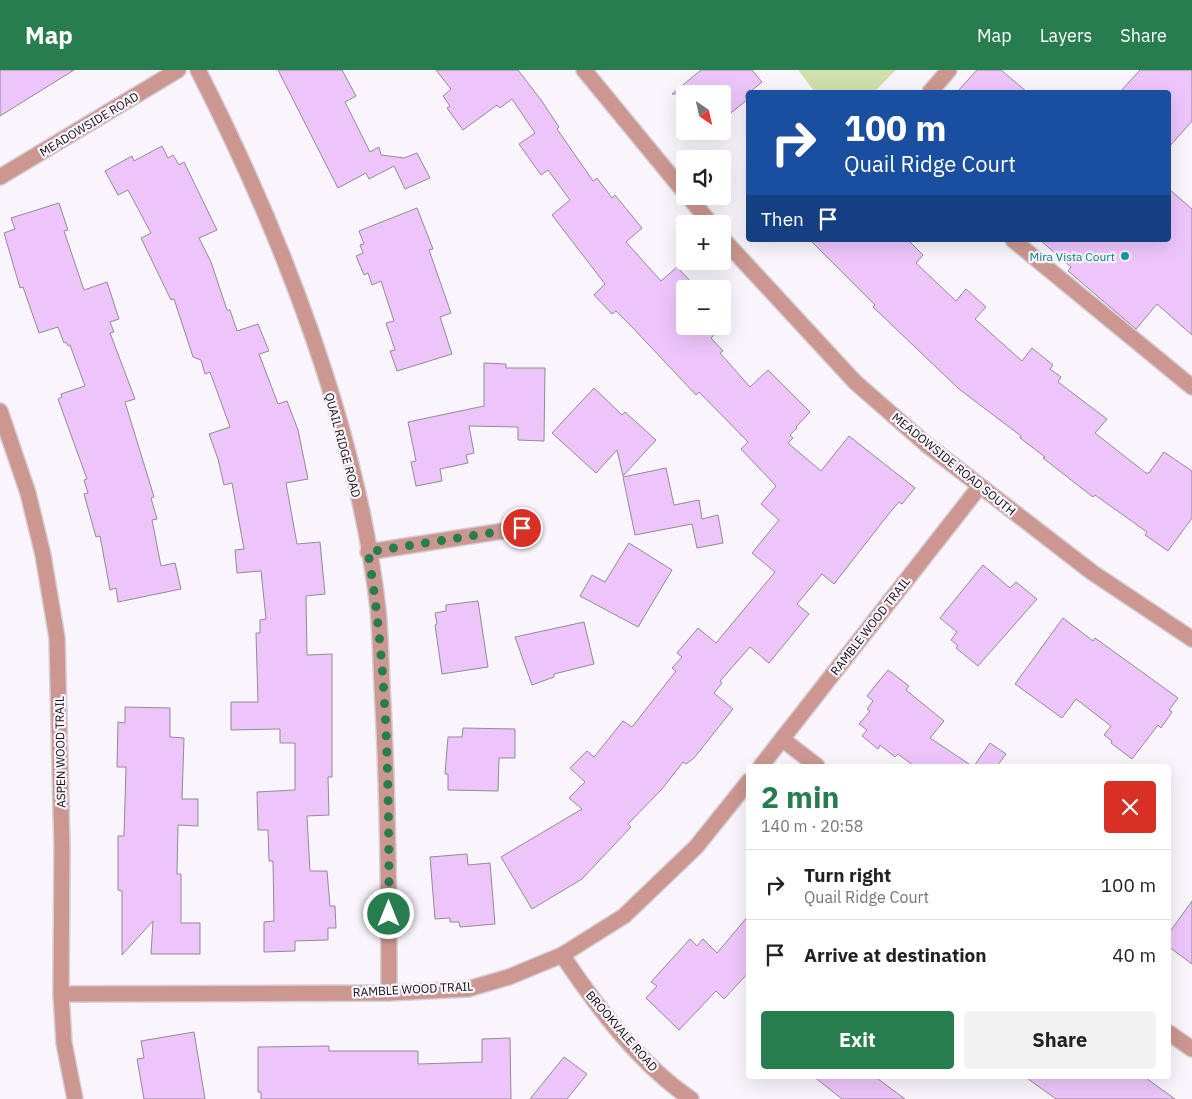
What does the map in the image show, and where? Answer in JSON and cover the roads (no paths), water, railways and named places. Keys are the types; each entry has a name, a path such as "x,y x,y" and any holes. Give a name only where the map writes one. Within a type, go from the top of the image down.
{"street":[{"name":"MEADOWSIDE ROAD","path":"0,177 178,70"},
{"name":"QUAIL RIDGE ROAD","path":"198,70 227,128 289,274 316,346 355,479 378,610 389,814 389,993"},
{"path":"584,70 676,182"},
{"path":"932,90 949,70"},
{"path":"695,205 704,215"},
{"path":"1015,242 1192,387"},
{"name":"MEADOWSIDE ROAD SOUTH","path":"731,248 855,382 927,446 1094,573 1192,639"},
{"name":"ASPEN WOOD TRAIL","path":"0,411 28,493 43,555 57,638 62,849 61,994 64,1043 76,1099"},
{"name":"RAMBLE WOOD TRAIL","path":"763,764 980,486"},
{"path":"368,552 522,528"},
{"path":"782,739 814,764"},
{"name":"RAMBLE WOOD TRAIL","path":"61,994 389,993 468,988 509,977 562,955 624,916 696,847 746,785"},
{"name":"BROOKVALE ROAD","path":"562,955 596,1005 655,1070 691,1099"},
{"path":"1171,1034 1192,1049"}],"place":[{"name":"Mira Vista Court","path":"1125,256"}]}
